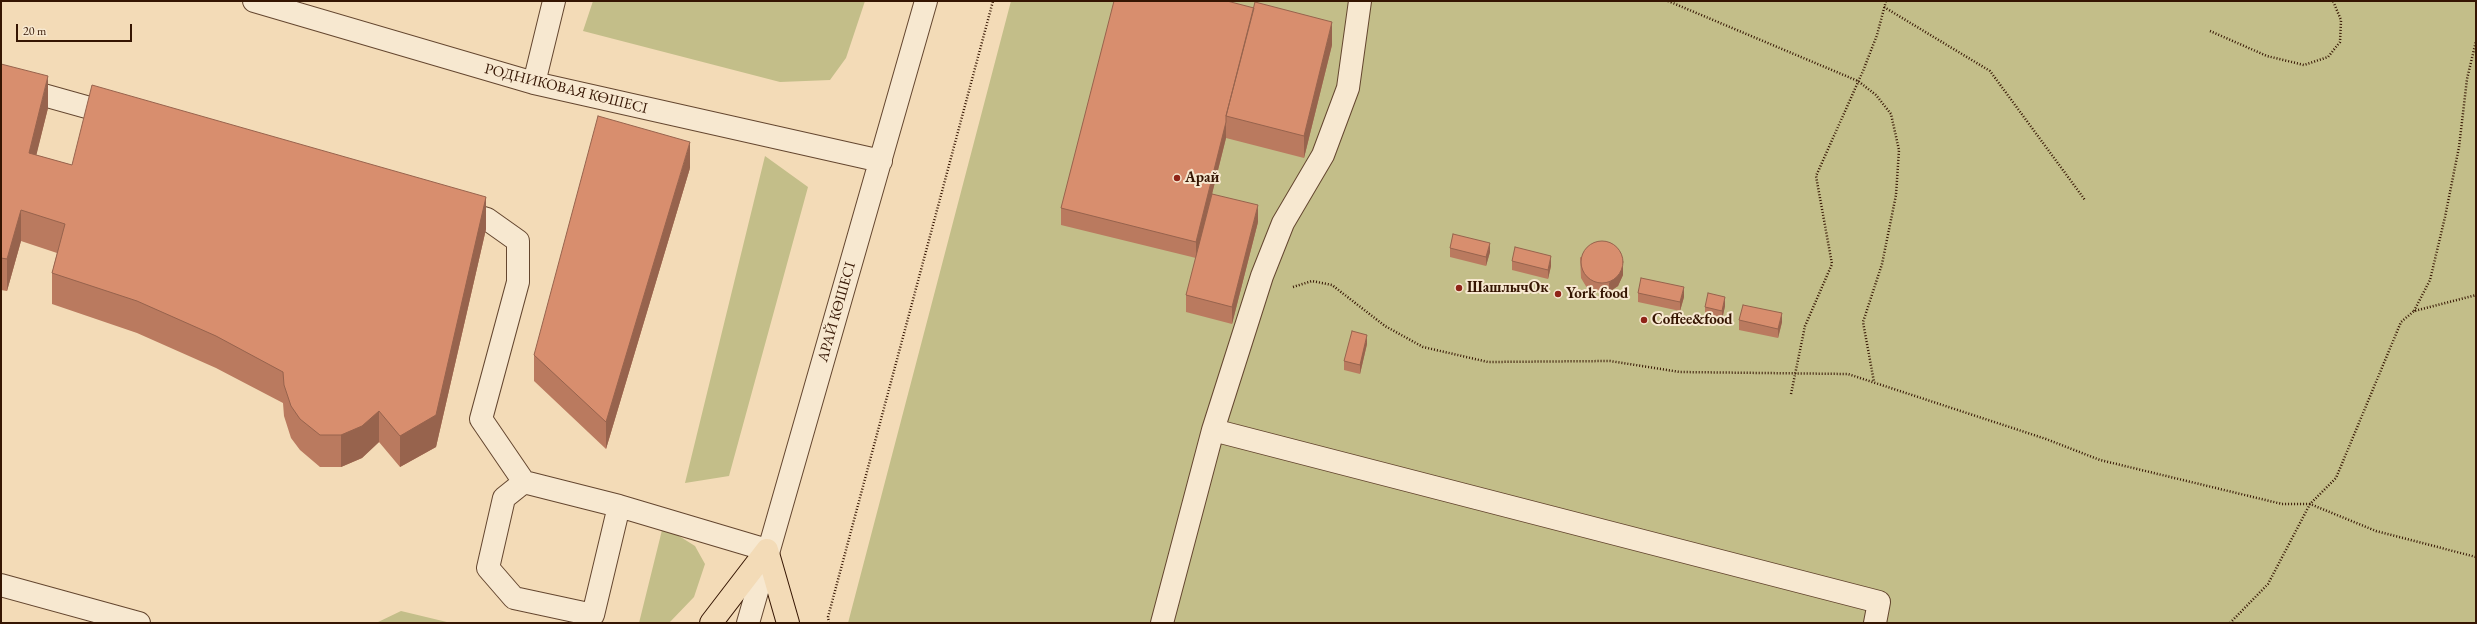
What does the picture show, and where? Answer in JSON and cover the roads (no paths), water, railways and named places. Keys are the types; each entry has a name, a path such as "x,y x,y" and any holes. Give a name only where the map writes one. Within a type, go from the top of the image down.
{"main road":[{"path":"711,623 767,550"},
{"path":"767,550 788,623"}],"street":[{"name":"РОДНИКОВАЯ КӨШЕСІ","path":"254,1 534,83 881,161"},
{"path":"534,83 554,1"},
{"name":"АРАЙ КӨШЕСІ","path":"748,623 767,550 881,161 926,1"},
{"path":"1162,623 1213,430 1254,300 1283,223 1324,155 1348,88 1360,1"},
{"path":"1,83 138,122"},
{"path":"434,204 487,219 518,241 518,282 481,419 524,482 619,506 767,550"},
{"path":"1213,430 1879,602 1875,623"},
{"path":"524,482 504,498 488,568 514,598 593,615 619,506"},
{"path":"1,585 140,623"}],"place":[{"name":"Арай","path":"1177,178"},
{"name":"ШашлычОк","path":"1459,288"},
{"name":"York food","path":"1558,294"},
{"name":"Coffee&food","path":"1644,320"}]}
